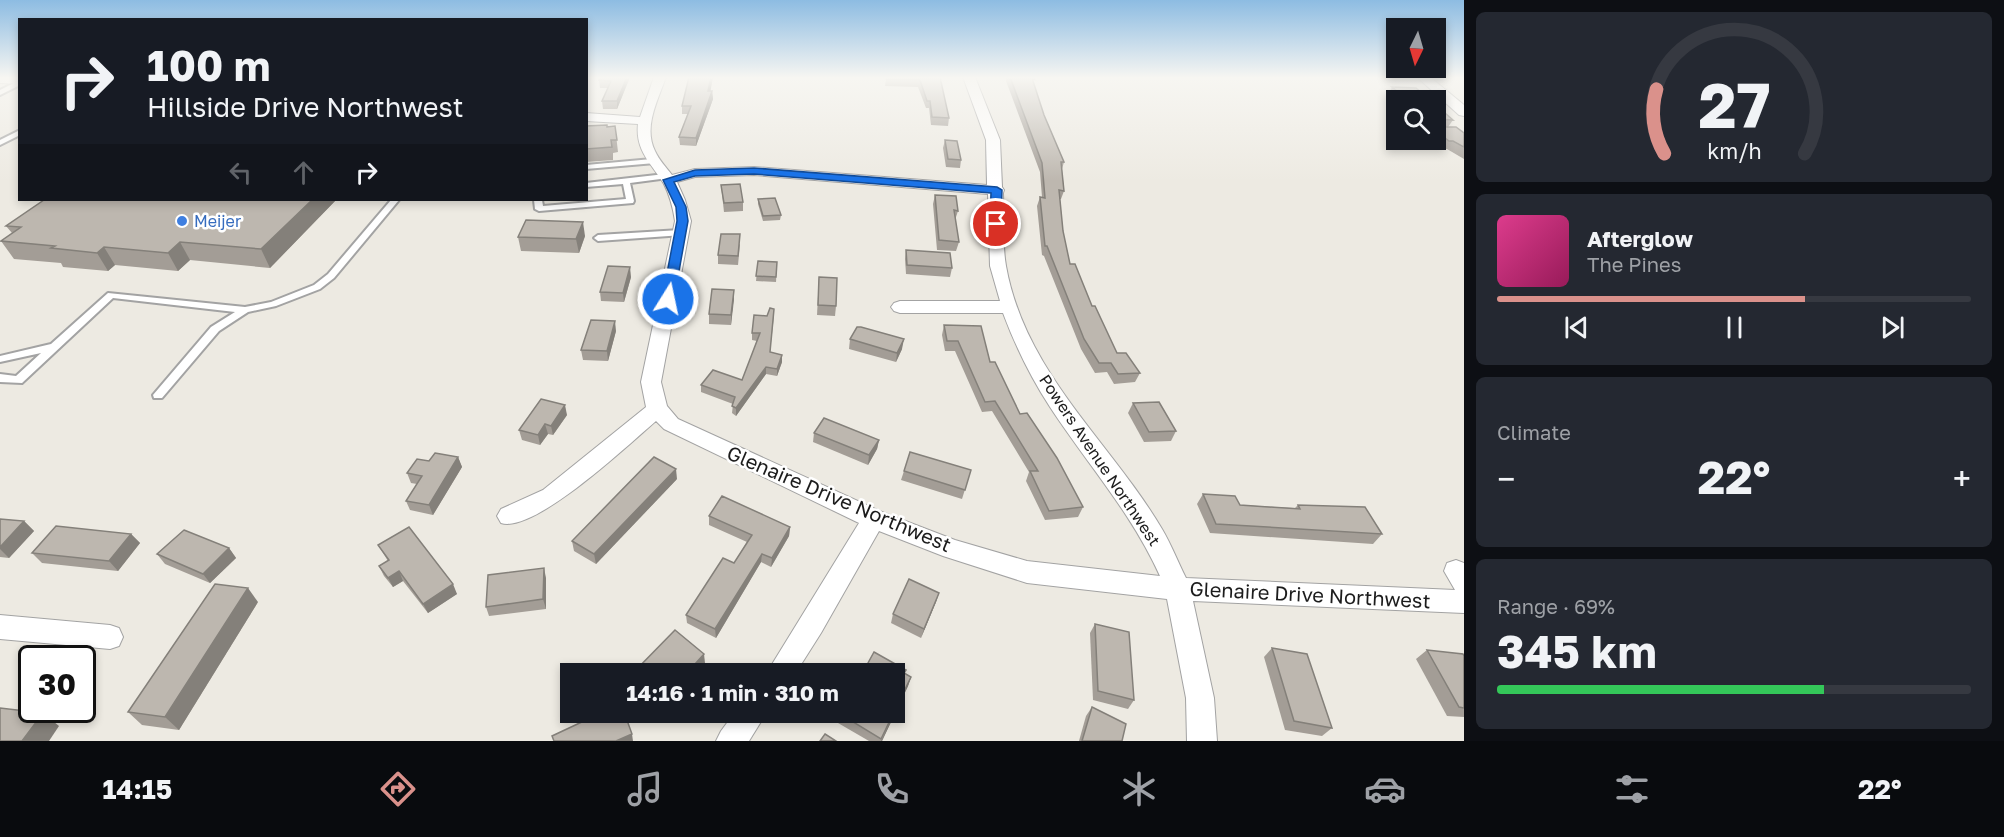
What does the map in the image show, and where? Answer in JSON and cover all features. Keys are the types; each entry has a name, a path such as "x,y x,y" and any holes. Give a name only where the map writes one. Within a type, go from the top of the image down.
{"street":[{"path":"509,516 551,496 657,409 651,382 683,221 681,207 667,178 652,161 645,146 643,129 649,112"},
{"name":"Powers Avenue Northwest","path":"982,112 993,140 997,190 998,266 1010,307 1023,340 1057,402 1099,457 1153,535 1178,589 1200,698 1202,741"},
{"path":"588,117 646,121"},
{"path":"667,178 695,173 754,171 997,190"},
{"path":"900,307 1010,307"},
{"name":"Glenaire Drive Northwest","path":"657,409 671,424 874,519 952,549 1027,572 1178,589 1464,602"},
{"path":"786,663 812,625 874,519"},
{"path":"0,627 110,637"},
{"path":"731,741 745,723"}],"lane":[{"path":"0,143 18,133"},
{"path":"588,168 652,161"},
{"path":"588,185 667,178"},
{"path":"538,201 539,209 630,201 626,181"},
{"path":"158,395 216,329 246,310 317,287 331,276 394,201"},
{"path":"598,238 680,233"},
{"path":"0,378 18,380 111,295 246,310"},
{"path":"0,359 53,347"}],"building":[{"path":"689,112 705,112 696,138 679,137"},
{"path":"931,112 948,112 949,118 932,117"},
{"path":"1023,112 1043,112 1064,162 1061,162 1064,191 1059,190 1063,231 1070,264 1075,264 1092,306 1095,306 1117,353 1126,353 1140,373 1118,374 1111,363 1099,363 1084,339 1047,246 1045,246 1040,197 1045,198 1042,163"},
{"path":"588,126 615,126 617,140 611,140 612,147 588,149"},
{"path":"1446,127 1456,127 1464,133 1464,147 1446,139"},
{"path":"945,140 957,141 961,160 948,159"},
{"path":"740,184 743,202 724,203 721,185"},
{"path":"935,195 956,196 958,211 954,210 959,242 939,240"},
{"path":"775,198 781,215 763,216 758,199"},
{"name":"Meijer","path":"43,201 311,201 261,249 180,242 168,253 104,247 97,253 1,241 21,227 6,226"},
{"path":"526,220 583,222 576,239 518,237"},
{"path":"721,234 740,234 738,256 718,255"},
{"path":"906,250 950,253 952,268 907,265"},
{"path":"758,261 777,262 776,277 756,276"},
{"path":"608,266 630,267 623,293 600,292"},
{"path":"819,277 837,278 836,306 818,305"},
{"path":"712,289 734,290 731,315 709,314"},
{"path":"770,308 774,309 770,352 782,355 777,369 766,367 736,408 732,406 735,397 701,385 713,370 742,380 760,333 752,333 754,315 767,316"},
{"path":"591,320 615,321 607,351 581,350"},
{"path":"944,325 981,326 990,362 995,362 1020,414 1027,413 1057,458 1083,507 1049,511 1030,471 1038,471 995,401 985,402 958,341 947,341"},
{"path":"857,327 904,339 897,353 850,339"},
{"path":"541,399 565,405 551,426 545,424 538,435 519,430"},
{"path":"1159,402 1176,431 1149,432 1133,403"},
{"path":"824,418 879,440 869,455 814,433"},
{"path":"910,452 971,470 965,490 904,471"},
{"path":"435,453 458,457 429,505 406,501 422,476 407,473 417,459 429,461"},
{"path":"654,457 676,469 594,554 572,541"},
{"path":"1203,494 1235,496 1240,505 1300,509 1298,505 1365,507 1382,534 1216,524"},
{"path":"722,496 790,527 772,558 762,554 715,629 686,615 723,558 734,563 752,535 709,516"},
{"path":"0,519 24,521 0,547"},
{"path":"56,526 131,534 109,561 32,553"},
{"path":"409,527 453,584 423,604 399,571 388,578 379,566 389,560 378,545"},
{"path":"184,530 229,548 203,574 157,554"},
{"path":"544,568 543,599 486,607 488,575"},
{"path":"909,579 939,593 924,629 893,614"},
{"path":"215,584 248,588 165,717 128,712"},
{"path":"1095,624 1129,632 1134,700 1098,691"},
{"path":"675,630 704,654 696,663 643,663"},
{"path":"1272,648 1307,654 1332,728 1294,721"},
{"path":"1427,650 1463,654 1464,708 1459,707"},
{"path":"874,652 894,663 868,663"},
{"path":"905,674 911,677 905,689"},
{"path":"1092,707 1126,724 1122,741 1082,741"},
{"path":"0,708 18,710 18,723 36,723 22,741 0,741"},
{"path":"580,723 628,723 632,734 616,741 554,741 552,736"},
{"path":"855,723 889,723 881,739"},
{"path":"825,734 836,741 820,741"}],"place":[{"name":"Meijer","path":"182,221"}],"route":[{"path":"668,299 683,221 681,207 668,180 695,173 754,171 997,190 996,224"}]}
